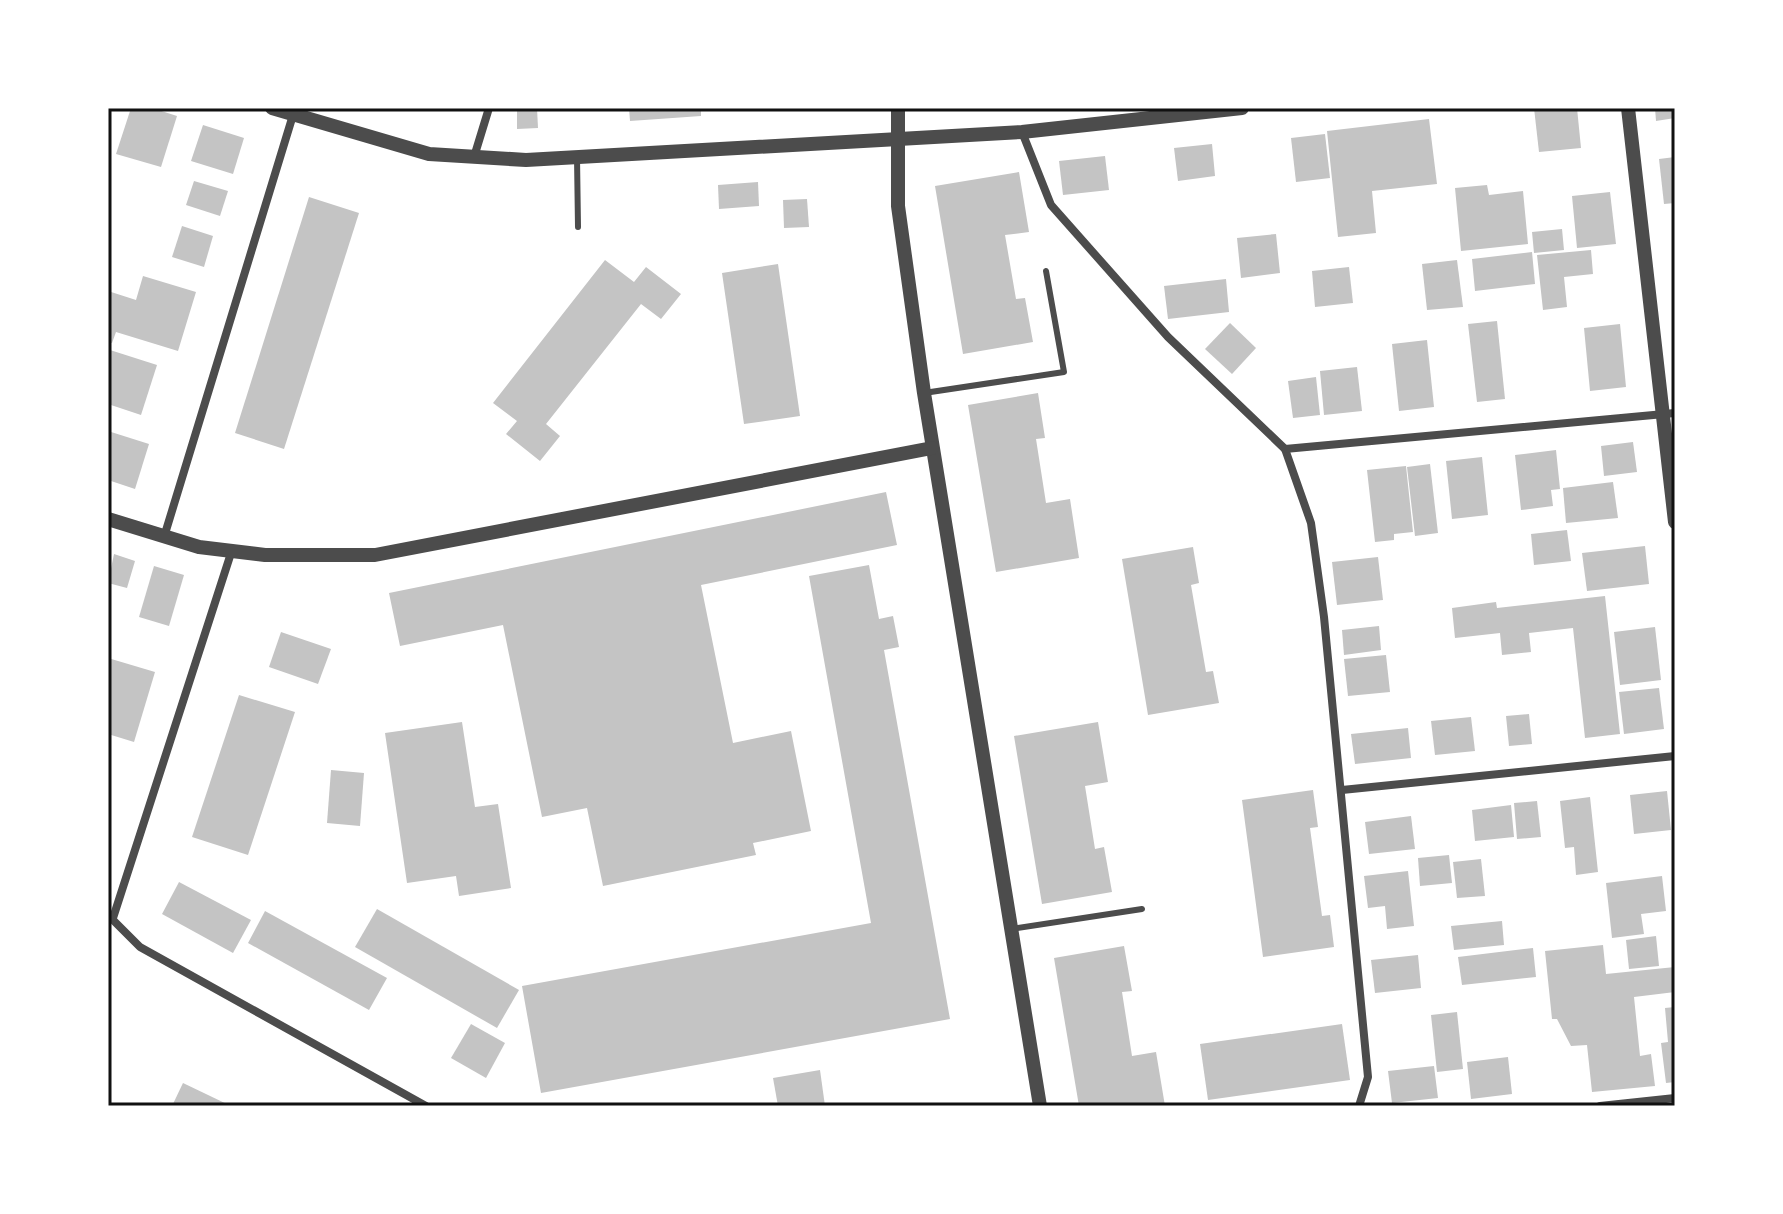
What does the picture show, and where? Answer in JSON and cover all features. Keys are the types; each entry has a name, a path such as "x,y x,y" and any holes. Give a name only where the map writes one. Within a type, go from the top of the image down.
{"street":[{"path":"272,108 429,154 473,160 1022,132 1242,108"},
{"path":"473,160 489,108"},
{"path":"898,108 898,206 924,393 1040,1106"},
{"path":"1628,108 1670,414 1675,522"},
{"path":"164,537 293,115"},
{"path":"1022,132 1051,205 1168,337 1285,449 1311,523 1342,790 1368,1077 1359,1106"},
{"path":"1285,449 1670,414"},
{"path":"108,519 199,547 265,555 375,555 932,448"},
{"path":"232,550 110,917 140,947 426,1106"},
{"path":"1342,790 1675,756"},
{"path":"1600,1106 1675,1098"}],"lane":[{"path":"577,157 578,227"},
{"path":"924,393 1064,372 1046,271"},
{"path":"1011,929 1142,909"}],"building":[{"path":"131,108 152,108 177,116 161,167 116,154"},
{"path":"517,108 537,108 538,128 517,129"},
{"path":"629,108 701,108 701,116 630,121"},
{"path":"1534,108 1577,108 1581,148 1539,152"},
{"path":"1655,108 1675,108 1675,118 1656,121"},
{"path":"1429,119 1437,184 1372,191 1376,233 1338,237 1327,131"},
{"path":"203,125 244,138 233,174 191,161"},
{"path":"1325,134 1330,178 1296,182 1291,138"},
{"path":"1212,144 1215,176 1178,181 1174,148"},
{"path":"1105,156 1109,190 1063,195 1059,161"},
{"path":"1675,157 1675,203 1664,204 1659,159"},
{"path":"1019,172 1029,232 1005,235 1016,299 1025,298 1033,342 963,354 935,186"},
{"path":"194,181 228,191 220,216 186,205"},
{"path":"758,182 759,206 719,209 718,185"},
{"path":"1487,185 1489,195 1523,191 1528,244 1461,251 1455,188"},
{"path":"1610,192 1616,244 1577,248 1572,196"},
{"path":"309,197 359,213 284,449 235,433"},
{"path":"807,199 809,227 784,228 783,200"},
{"path":"182,226 213,236 204,267 172,257"},
{"path":"1562,229 1564,250 1534,253 1532,232"},
{"path":"1276,234 1280,273 1241,278 1237,238"},
{"path":"1591,250 1593,274 1564,277 1567,307 1543,310 1537,255"},
{"path":"1532,252 1535,284 1475,291 1472,259"},
{"path":"605,260 634,282 646,267 681,294 661,319 641,304 546,424 560,436 540,461 506,434 517,421 493,403"},
{"path":"1457,260 1463,307 1427,310 1422,264"},
{"path":"778,264 800,416 744,424 722,273"},
{"path":"1349,267 1353,303 1315,307 1312,271"},
{"path":"143,276 196,292 178,351 116,332 112,343 108,342 108,291 136,300"},
{"path":"1226,279 1229,312 1168,319 1164,286"},
{"path":"1497,321 1505,399 1477,402 1468,324"},
{"path":"1230,323 1256,348 1232,374 1205,349"},
{"path":"1620,324 1626,387 1590,391 1584,328"},
{"path":"1427,340 1434,407 1399,411 1392,344"},
{"path":"110,350 157,365 141,415 108,404"},
{"path":"1357,367 1362,411 1324,415 1320,371"},
{"path":"1316,377 1320,415 1293,418 1288,381"},
{"path":"1038,393 1045,438 1036,439 1046,503 1070,499 1079,558 996,572 968,405"},
{"path":"108,431 149,444 135,489 108,480"},
{"path":"1633,442 1637,472 1604,476 1601,446"},
{"path":"1556,450 1560,489 1551,490 1553,506 1521,510 1515,455"},
{"path":"1482,457 1488,515 1452,519 1446,461"},
{"path":"1430,464 1438,533 1415,536 1407,467"},
{"path":"1406,466 1413,532 1394,534 1394,540 1375,542 1367,470"},
{"path":"1613,482 1618,518 1566,523 1563,488"},
{"path":"886,492 897,545 701,585 733,743 791,731 811,831 753,843 756,855 603,886 587,808 542,817 503,625 400,646 389,593"},
{"path":"1567,530 1571,561 1534,565 1531,534"},
{"path":"1645,546 1649,584 1587,591 1582,553"},
{"path":"1193,547 1199,583 1191,585 1206,672 1213,671 1219,703 1148,715 1122,559"},
{"path":"114,554 135,561 127,588 108,583"},
{"path":"1378,557 1383,600 1337,605 1332,562"},
{"path":"869,565 879,619 893,616 899,647 884,650 950,1019 541,1093 522,986 871,923 809,576"},
{"path":"154,566 184,575 169,626 139,617"},
{"path":"1605,596 1620,734 1585,738 1573,628 1529,633 1531,652 1502,655 1500,633 1455,638 1452,608 1496,602 1497,608"},
{"path":"1379,626 1381,650 1344,655 1342,630"},
{"path":"1655,627 1661,680 1620,685 1614,632"},
{"path":"281,632 331,649 318,684 269,667"},
{"path":"1386,655 1390,692 1348,696 1344,659"},
{"path":"108,658 155,672 134,742 108,734"},
{"path":"1659,688 1664,729 1624,734 1619,692"},
{"path":"239,695 295,712 248,855 192,837"},
{"path":"1529,714 1532,744 1509,746 1506,716"},
{"path":"1471,717 1475,751 1435,755 1431,721"},
{"path":"462,722 475,807 498,804 511,888 459,896 456,876 407,883 385,733"},
{"path":"1098,722 1108,782 1085,786 1095,849 1104,847 1112,892 1042,904 1014,736"},
{"path":"1408,728 1411,758 1355,764 1351,734"},
{"path":"331,770 364,773 360,826 327,823"},
{"path":"1313,790 1318,827 1310,828 1322,916 1330,915 1334,947 1263,957 1242,800"},
{"path":"1667,791 1671,830 1634,834 1630,795"},
{"path":"1590,797 1598,872 1576,875 1574,847 1565,848 1560,801"},
{"path":"1537,801 1541,837 1517,839 1514,803"},
{"path":"1511,805 1514,837 1475,841 1472,810"},
{"path":"1411,816 1415,849 1369,854 1365,822"},
{"path":"1449,855 1452,883 1420,886 1418,858"},
{"path":"1481,859 1485,896 1457,898 1453,862"},
{"path":"1408,871 1414,926 1387,929 1385,906 1368,908 1364,876"},
{"path":"1662,876 1666,911 1641,914 1644,934 1612,938 1606,883"},
{"path":"179,882 251,920 233,953 162,914"},
{"path":"377,909 519,990 497,1028 355,947"},
{"path":"265,911 387,978 369,1010 248,943"},
{"path":"1502,921 1504,945 1454,950 1451,926"},
{"path":"1656,936 1659,966 1629,969 1626,940"},
{"path":"1603,945 1606,974 1675,967 1675,992 1634,997 1640,1056 1651,1054 1655,1086 1592,1092 1587,1045 1571,1046 1557,1019 1552,1019 1545,951"},
{"path":"1124,946 1132,991 1122,992 1132,1056 1156,1052 1165,1106 1079,1106 1054,958"},
{"path":"1533,948 1536,977 1462,985 1458,957"},
{"path":"1418,955 1421,988 1375,993 1371,960"},
{"path":"1675,1007 1675,1082 1666,1083 1661,1043 1668,1042 1665,1008"},
{"path":"1457,1012 1463,1069 1437,1072 1431,1015"},
{"path":"471,1024 505,1043 486,1078 451,1058"},
{"path":"1342,1024 1350,1080 1208,1100 1200,1044"},
{"path":"1508,1057 1512,1094 1471,1099 1467,1062"},
{"path":"1434,1066 1438,1098 1392,1103 1388,1071"},
{"path":"820,1070 825,1106 778,1106 773,1078"},
{"path":"183,1083 231,1106 172,1106"}]}
